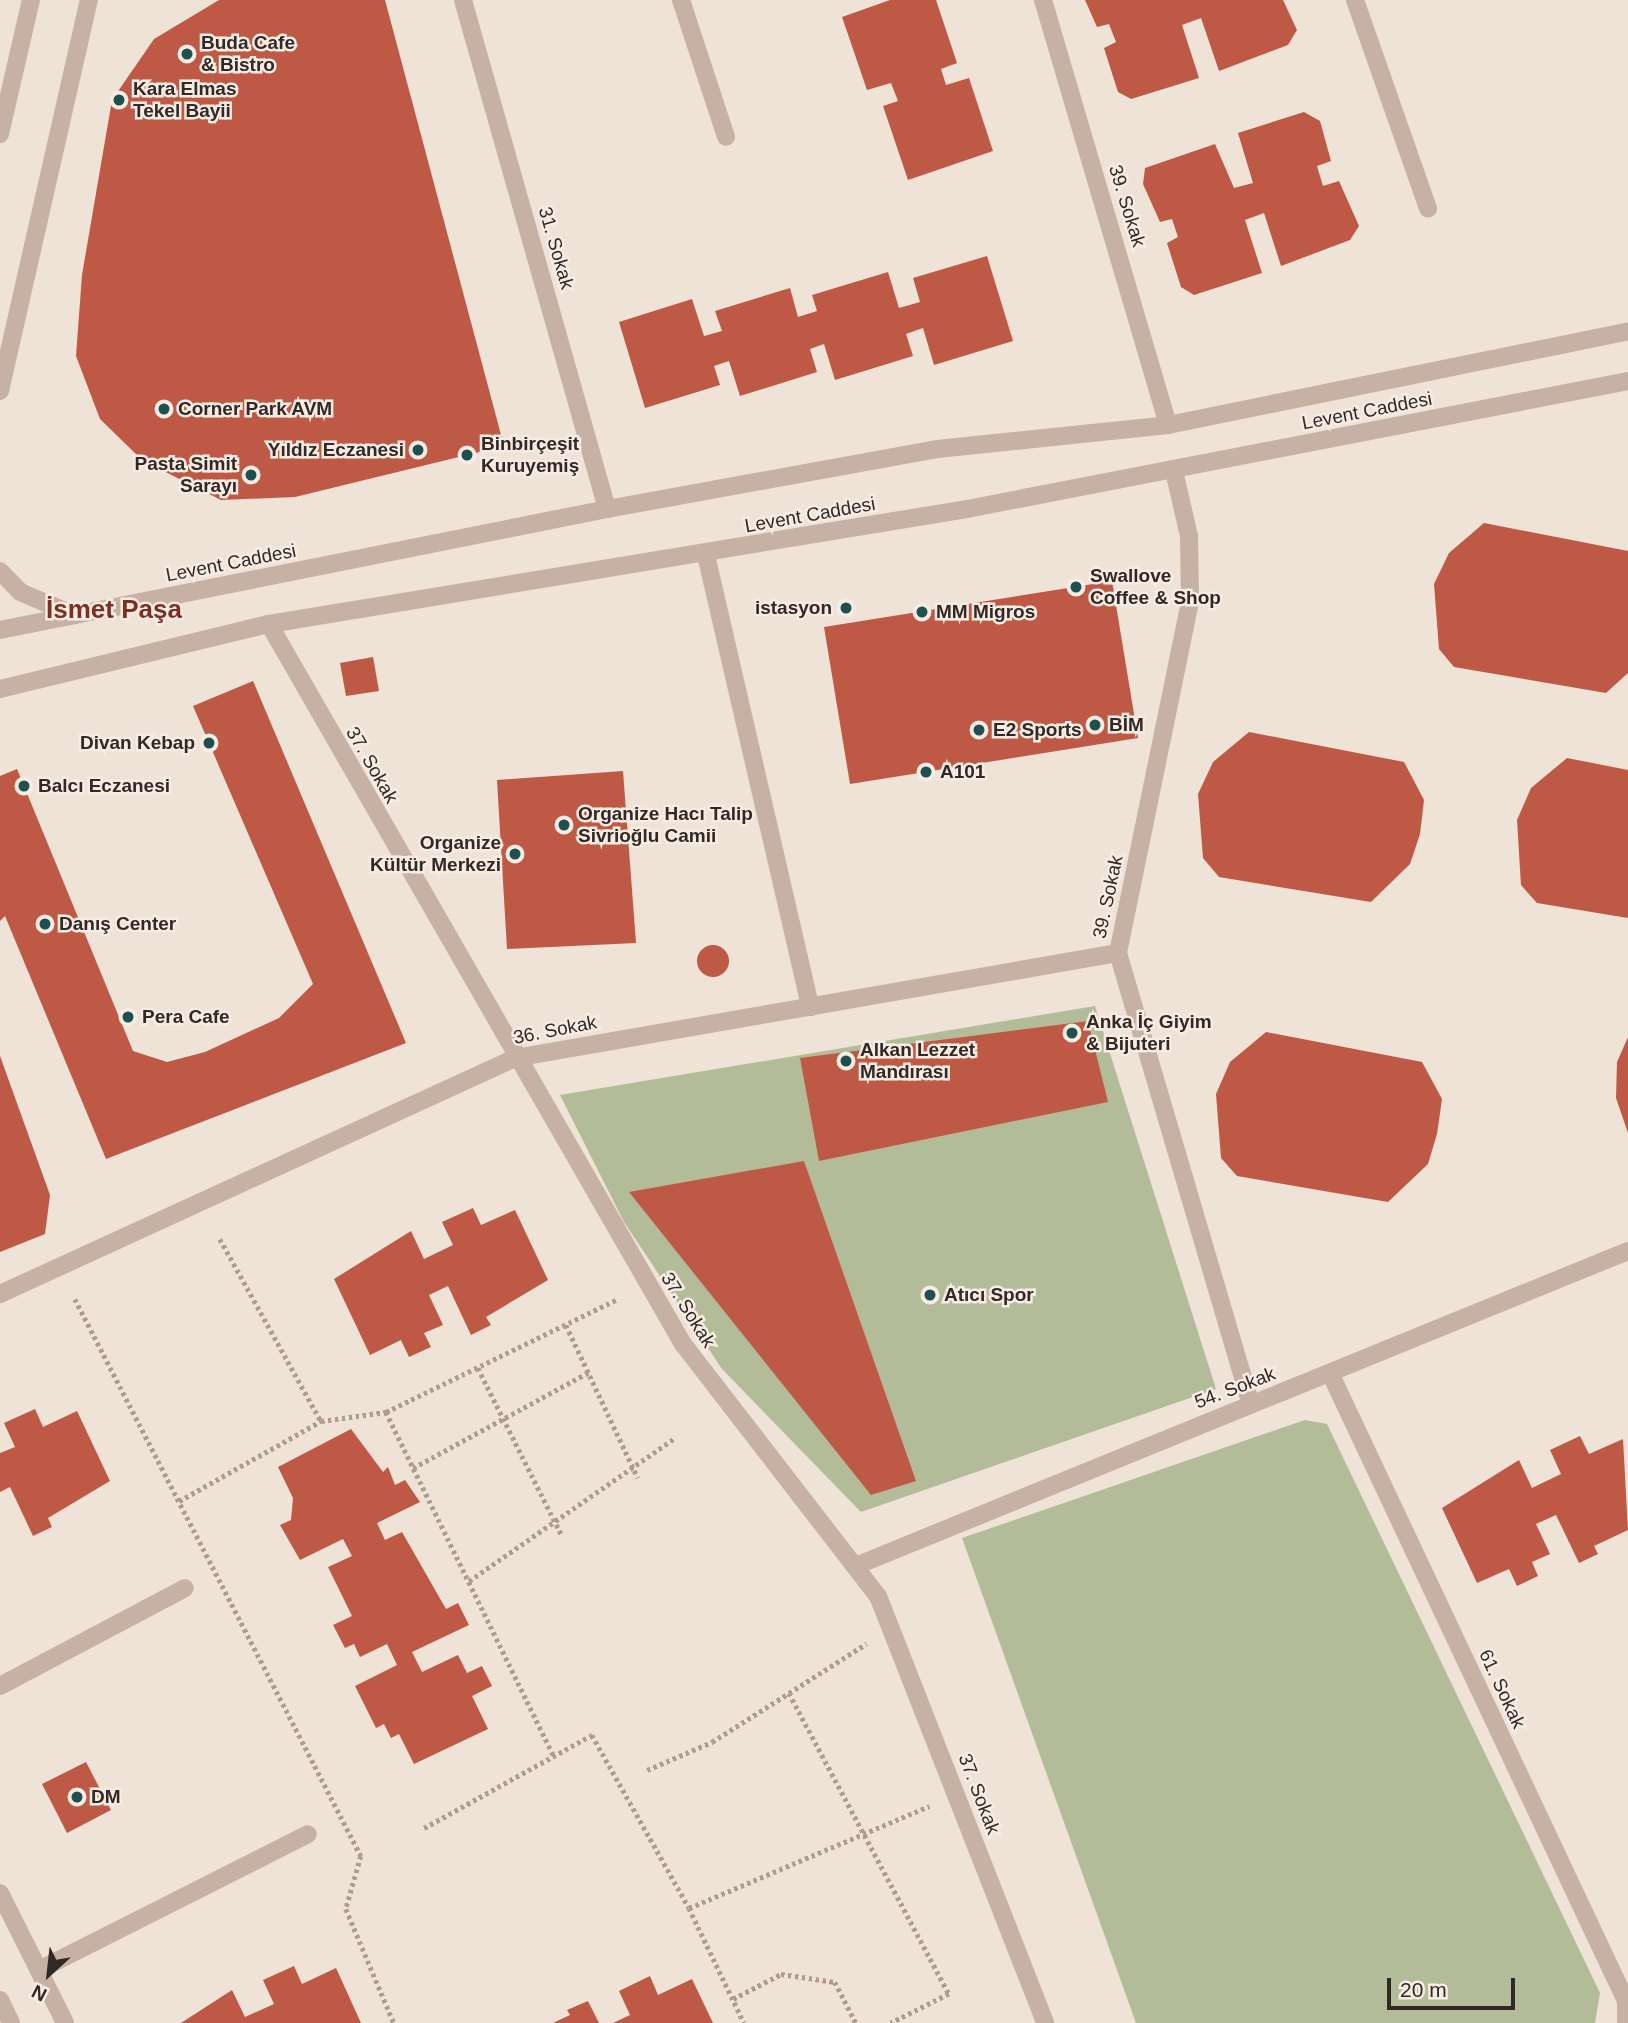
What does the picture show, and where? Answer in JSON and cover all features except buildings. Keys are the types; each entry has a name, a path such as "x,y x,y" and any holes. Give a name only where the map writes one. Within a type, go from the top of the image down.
{"street":[{"path":"0,134 31,0"},
{"path":"0,391 89,0"},
{"name":"31. Sokak","path":"463,0 607,509"},
{"path":"681,0 726,137"},
{"name":"39. Sokak","path":"1043,0 1168,425"},
{"path":"1355,0 1428,209"},
{"name":"Levent Caddesi","path":"0,630 607,509 937,449 1168,425 1628,331"},
{"name":"Levent Caddesi","path":"0,689 269,624 706,555 1174,471 1628,381"},
{"name":"39. Sokak","path":"1174,471 1189,536 1190,602 1118,954 1251,1404"},
{"path":"706,555 810,1007"},
{"path":"0,571 20,592 78,615"},
{"name":"37. Sokak","path":"269,624 515,1058 683,1344 858,1565 894,1633 1045,2023"},
{"name":"36. Sokak","path":"0,1294 515,1058 1118,954"},
{"name":"54. Sokak","path":"858,1565 1251,1404 1331,1375 1628,1251"},
{"name":"61. Sokak","path":"1331,1375 1626,2001 1626,2023"},
{"path":"0,1686 185,1588"},
{"path":"39,1970 308,1834"},
{"path":"0,1893 65,2023"},
{"path":"0,2001 12,2023"}],"path":[{"path":"220,1239 321,1421"},
{"path":"75,1299 361,1856 346,1909 394,2023"},
{"path":"179,1501 321,1421 386,1412 617,1300"},
{"path":"566,1325 638,1478"},
{"path":"478,1368 562,1536"},
{"path":"413,1468 589,1372"},
{"path":"386,1412 554,1757"},
{"path":"468,1581 675,1438"},
{"path":"647,1770 712,1742 866,1643"},
{"path":"789,1693 949,1994 891,2023"},
{"path":"424,1828 592,1735 689,1908 744,2023"},
{"path":"689,1908 930,1806"},
{"path":"733,1999 780,1975 835,1982 856,2023"}],"green space":[{"name":"Atıcı Spor","path":"1095,1006 1216,1389 861,1512 722,1369 624,1222 560,1095"},
{"path":"1305,1420 1327,1424 1600,1993 1595,2023 1136,2023 962,1538"}],"place":[{"name":"Buda Cafe & Bistro","path":"187,54"},
{"name":"Kara Elmas Tekel Bayii","path":"119,100"},
{"name":"Corner Park AVM","path":"164,409"},
{"name":"Yıldız Eczanesi","path":"418,450"},
{"name":"Binbirçeşit Kuruyemiş","path":"467,455"},
{"name":"Pasta Simit Sarayı","path":"251,475"},
{"name":"Swallove Coffee & Shop","path":"1076,587"},
{"name":"istasyon","path":"846,608"},
{"name":"MM Migros","path":"922,612"},
{"name":"BİM","path":"1095,725"},
{"name":"E2 Sports","path":"979,730"},
{"name":"Divan Kebap","path":"209,743"},
{"name":"A101","path":"926,772"},
{"name":"Balcı Eczanesi","path":"24,786"},
{"name":"Organize Hacı Talip Sivrioğlu Camii","path":"564,825"},
{"name":"Organize Kültür Merkezi","path":"515,854"},
{"name":"Danış Center","path":"45,924"},
{"name":"Pera Cafe","path":"128,1017"},
{"name":"Anka İç Giyim & Bijuteri","path":"1072,1033"},
{"name":"Alkan Lezzet Mandırası","path":"846,1061"},
{"name":"Atıcı Spor","path":"930,1295"},
{"name":"DM","path":"77,1797"}],"district":[{"name":"İsmet Paşa","path":"114,610"}]}
